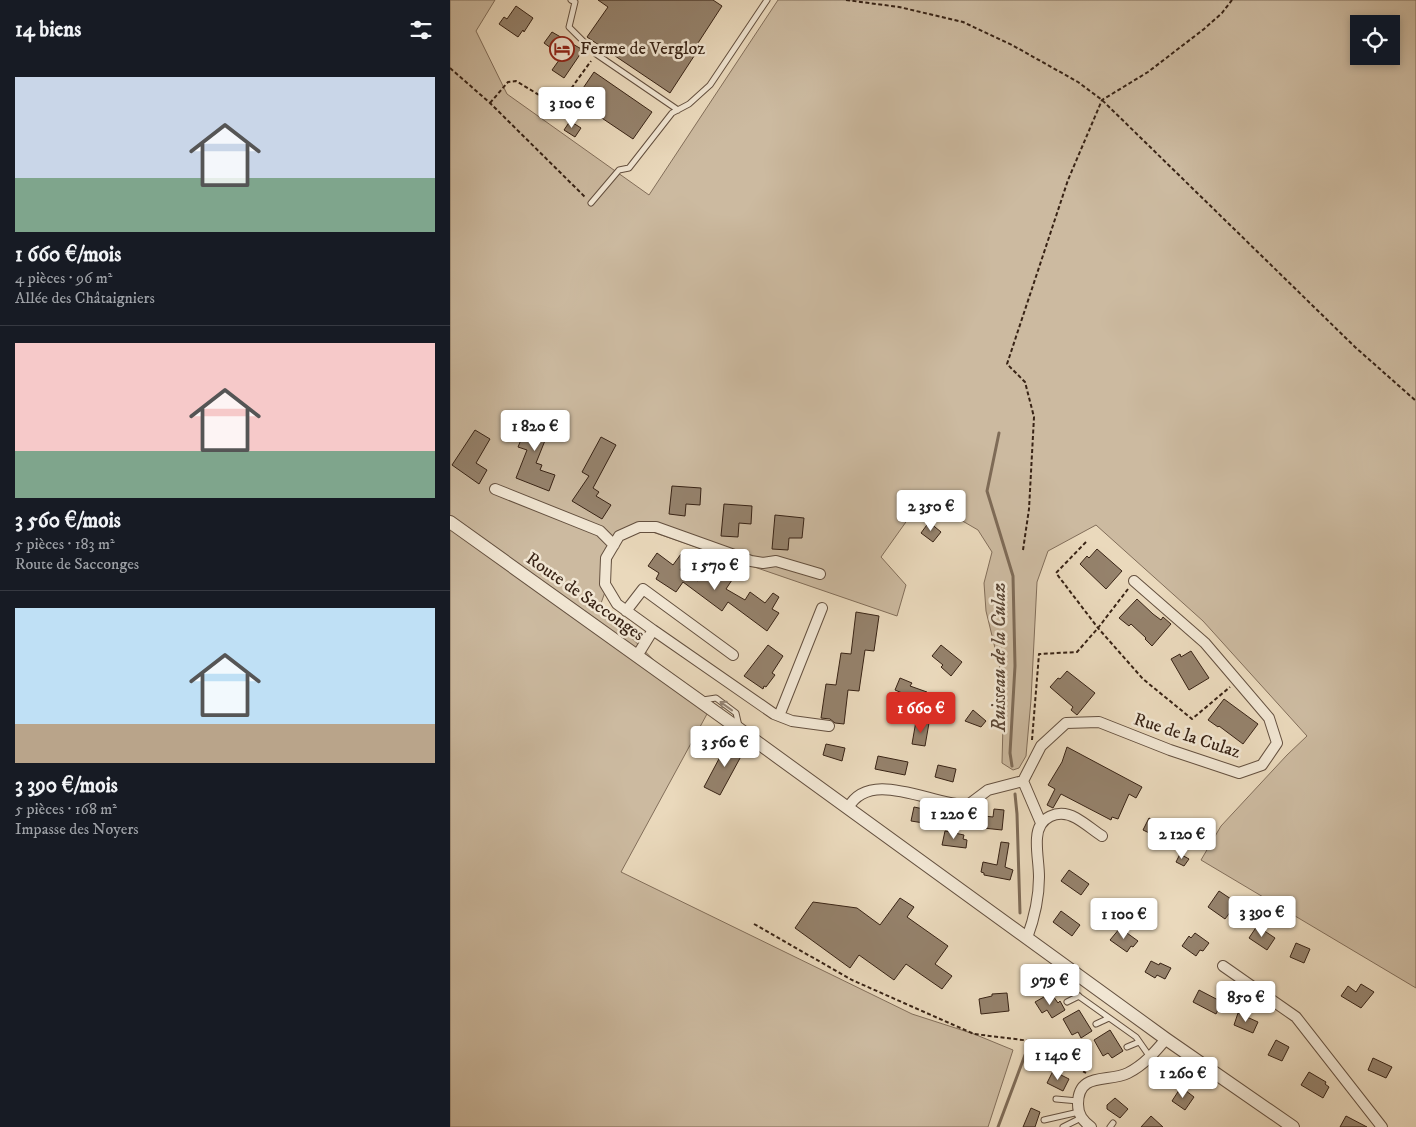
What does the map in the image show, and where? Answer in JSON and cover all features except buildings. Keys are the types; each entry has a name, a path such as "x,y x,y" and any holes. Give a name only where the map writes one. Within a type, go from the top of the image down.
{"street":[{"path":"495,489 600,531 614,545"},
{"name":"Route de Sacconges","path":"450,522 700,700 1166,1039 1293,1127"},
{"path":"820,574 776,561 763,563 751,561 656,527 639,527 619,536 606,558 605,584 617,604 626,611 774,714 792,721 829,726"},
{"name":"Rue de la Culaz","path":"1023,781 1041,746 1066,723 1099,722 1170,750 1239,773 1262,765 1277,743 1269,718 1205,643 1134,581"},
{"path":"626,611 643,589 734,655"},
{"path":"779,716 822,608"},
{"path":"640,651 653,630"},
{"path":"848,808 856,796 878,788 962,805 968,804 988,790 1023,781 1041,823"},
{"path":"1027,938 1037,903 1039,877 1037,836 1041,823 1054,814 1068,815 1076,818 1102,836"},
{"path":"1223,966 1296,1017 1382,1127"},
{"path":"1091,1127 1079,1110 1082,1088 1087,1083 1096,1080 1128,1073 1150,1057 1166,1039"}],"lane":[{"path":"571,0 575,2 569,27 596,54 678,110"},
{"path":"591,203 619,170 629,168 672,112 689,104 710,85 767,0"},
{"path":"1049,975 1136,1037 1150,1057"},
{"path":"1067,1002 1079,996"},
{"path":"1096,1024 1109,1018"},
{"path":"1127,1047 1139,1042"},
{"path":"1056,1099 1079,1110"},
{"path":"1044,1120 1079,1110"},
{"path":"1063,1127 1079,1110"}],"path":[{"path":"846,0 899,7 963,22 1021,49 1078,82 1102,100 1356,347 1416,400"},
{"path":"1023,550 1029,509 1034,418 1026,382 1008,364 1068,180 1102,100 1148,72 1204,29 1222,13 1232,0"},
{"path":"490,103 508,82 516,81 554,104 559,102 565,98 596,54"},
{"path":"450,68 490,103 591,203"},
{"path":"1086,542 1056,573 1098,628 1142,679 1192,719 1237,681"},
{"path":"1034,760 1032,740 1039,654 1077,652 1134,581"},
{"path":"754,924 852,980 974,1034 1031,1041 1096,1080"}],"shaded area":[{"path":"450,0 495,0 476,31 507,94 649,195 778,0 1416,0 1416,988 1201,860 1221,826 1307,736 1203,621 1096,525 1048,551 1037,582 1026,756 1019,768 1013,770 1002,763 1004,685 986,611 984,583 992,552 978,530 923,498 881,557 906,585 897,616 635,526 614,547 605,592 599,609 609,615 707,714 621,872 912,1014 974,1034 1013,1050 988,1127 450,1127"}],"waterway":[{"name":"Ruisseau de la Culaz","path":"999,433 987,491 1013,576 1015,666 1010,753 1012,766"},
{"name":"Ruisseau de la Culaz","path":"1015,794 1020,913"},
{"name":"Ruisseau de la Culaz","path":"998,1127 1025,1055"}],"place":[{"name":"Ferme de Vergloz","path":"562,49"}]}
